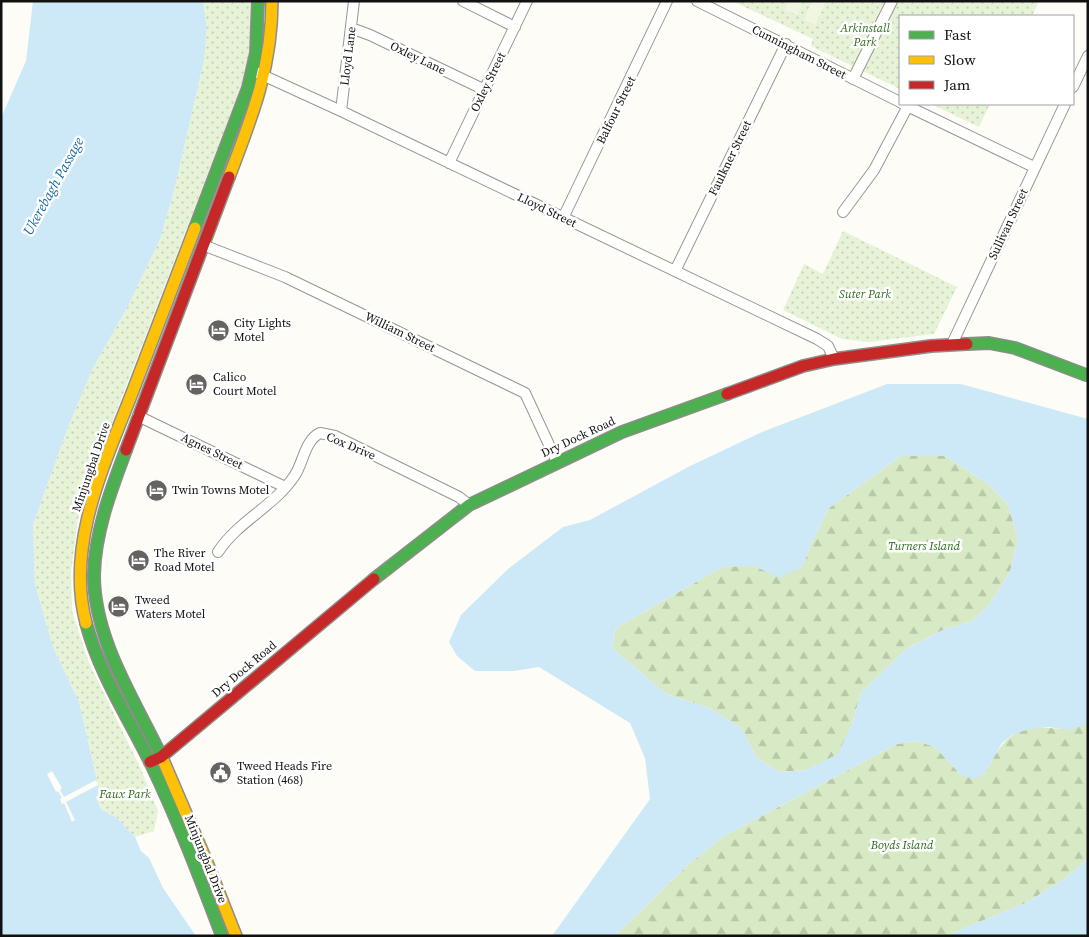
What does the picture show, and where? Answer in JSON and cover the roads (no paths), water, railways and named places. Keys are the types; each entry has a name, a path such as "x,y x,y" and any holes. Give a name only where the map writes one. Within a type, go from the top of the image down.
{"main road":[{"name":"Minjungbal Drive","path":"236,936 200,842 156,760 99,664 88,632 81,592 80,558 90,509 109,454 235,125 253,71 258,37 258,1"},
{"name":"Minjungbal Drive","path":"222,936 156,760 109,648 98,613 94,577 95,551 103,515 138,416 254,110 265,75 272,25 272,1"},
{"name":"Dry Dock Road","path":"156,760 400,558 470,505 638,425 778,374 834,359 952,344 989,342 1005,345 1087,376"}],"street":[{"name":"Lloyd Lane","path":"340,110 354,1"},
{"path":"463,1 515,27"},
{"name":"Oxley Street","path":"450,163 528,1"},
{"name":"Balfour Street","path":"563,218 667,1"},
{"name":"Cunningham Street","path":"697,1 899,102"},
{"path":"853,79 892,1"},
{"name":"Oxley Lane","path":"351,28 370,35 485,90"},
{"name":"Faulkner Street","path":"675,271 786,44"},
{"path":"1074,85 1088,56"},
{"name":"Lloyd Street","path":"253,71 340,110 817,339 828,346 834,359"},
{"path":"842,212 874,170 904,105"},
{"name":"Cunningham Street","path":"906,105 1034,167"},
{"name":"Sullivan Street","path":"952,344 1065,105"},
{"name":"William Street","path":"203,245 285,277 525,393 557,462"},
{"name":"Agnes Street","path":"138,416 286,487"},
{"name":"Cox Drive","path":"218,552 233,532 286,487 295,475 311,440 320,433 335,436 459,497 470,505"}],"water":[{"name":"Ukerebagh Passage","path":"33,1 203,1 207,28 204,60 174,191 160,239 129,304 93,368 68,427 33,525 35,585 53,647 79,702 100,793 97,800 101,809 117,818 135,837 141,851 149,858 163,888 196,936 1,936 1,118 26,61"},
{"path":"887,384 961,384 1088,419 1088,724 1069,730 1048,727 1029,729 1012,735 1002,743 984,774 973,779 961,775 935,747 917,741 897,744 724,836 690,863 615,936 552,936 650,799 645,758 630,723 539,667 514,671 475,671 457,656 449,642 461,615 508,569 563,527 590,520 690,466 762,432","holes":["901,456 945,456 991,486 1009,507 1018,540 1010,572 989,605 972,621 943,630 906,649 861,693 852,724 838,754 806,770 779,772 757,758 741,728 709,708 666,694 612,648 616,628 722,567 754,566 779,578 802,567 829,508"]},
{"path":"1088,858 1088,936 945,936 1026,903 1067,877"}],"place":[{"name":"City Lights Motel","path":"218,330"},
{"name":"Calico Court Motel","path":"197,384"},
{"name":"Twin Towns Motel","path":"156,490"},
{"name":"The River Road Motel","path":"138,560"},
{"name":"Tweed Waters Motel","path":"119,607"},
{"name":"Tweed Heads Fire Station (468)","path":"221,773"}],"park label":[{"name":"Arkinstall Park","path":"865,35"},
{"name":"Suter Park","path":"865,294"},
{"name":"Turners Island","path":"924,546"},
{"name":"Faux Park","path":"125,794"},
{"name":"Boyds Island","path":"902,845"}]}
